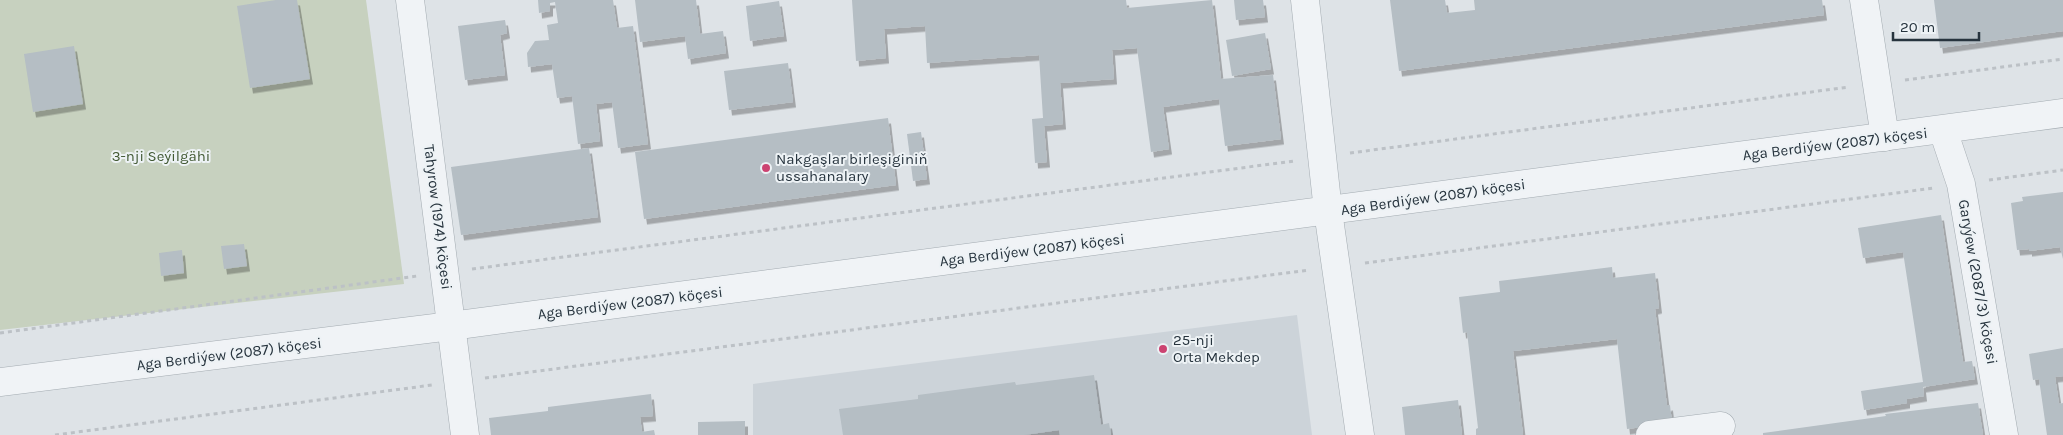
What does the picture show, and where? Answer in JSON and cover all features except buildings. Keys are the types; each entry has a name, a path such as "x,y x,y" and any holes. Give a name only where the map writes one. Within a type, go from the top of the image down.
{"street":[{"name":"Tahyrow (1974) köçesi","path":"410,0 465,435"},
{"path":"1305,0 1328,211 1360,435"},
{"path":"1864,0 1885,137"},
{"name":"Aga Berdiýew (2087) köçesi","path":"0,382 451,326 2063,113"},
{"name":"Garyýew (2087/3) köçesi","path":"1943,130 1961,184 2004,435"},
{"path":"1650,435 1721,426"}],"path":[{"path":"0,334 444,272 2063,59"},
{"path":"55,435 2063,170"}],"shaded area":[{"name":"25-nji Orta Mekdep","path":"1297,315 1312,435 753,435 753,384"}],"green space":[{"name":"3-nji Seýilgähi","path":"0,0 366,0 404,284 0,330"}],"place":[{"name":"Nakgaşlar birleşiginiň ussahanalary","path":"766,168"},
{"name":"25-nji Orta Mekdep","path":"1163,349"}]}
